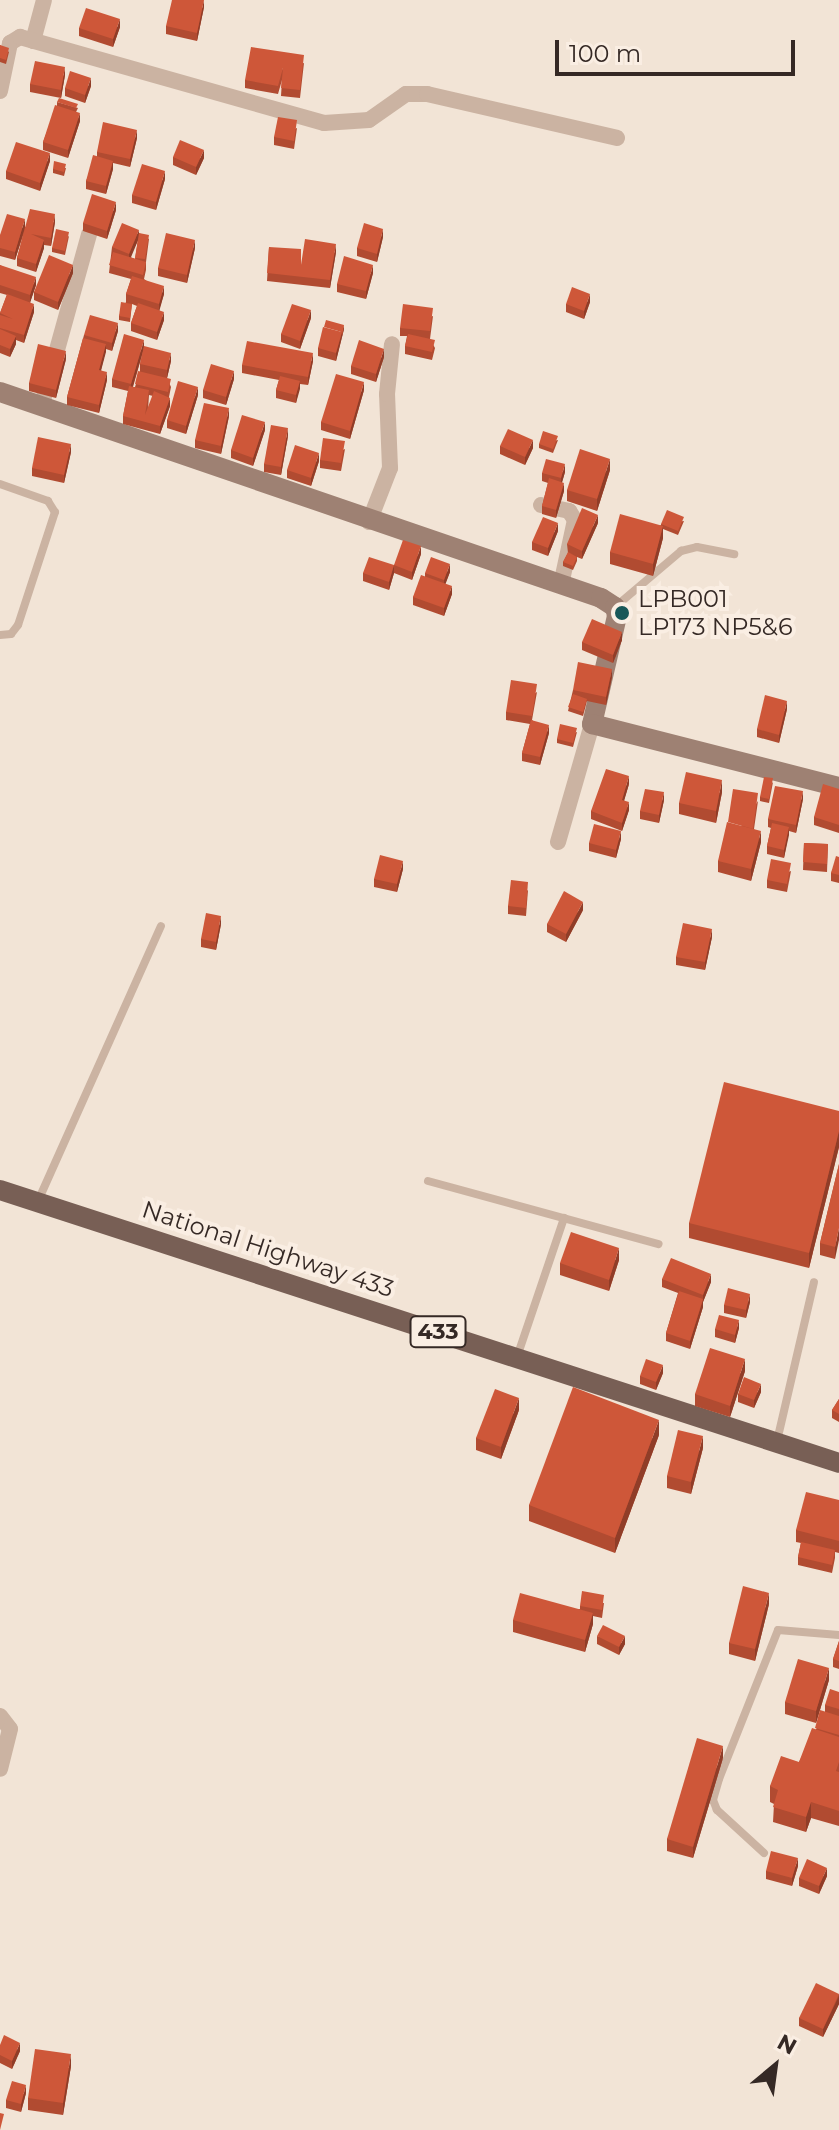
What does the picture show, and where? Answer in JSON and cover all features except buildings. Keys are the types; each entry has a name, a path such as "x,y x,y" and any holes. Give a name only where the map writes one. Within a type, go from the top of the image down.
{"main road":[{"name":"National Highway 433","path":"0,1190 839,1463"}],"street":[{"path":"33,41 44,0"},
{"path":"0,91 10,43 20,37 324,123 358,123 406,94 427,94 617,138"},
{"path":"42,404 89,234"},
{"path":"369,522 390,468 387,394 392,344"},
{"path":"0,392 42,404 369,522 561,585 615,607 613,639 558,842"},
{"path":"541,505 569,511 575,520 561,585"},
{"path":"592,724 839,787"},
{"path":"0,1716 10,1729 0,1769"}],"lane":[{"path":"0,484 48,501 55,512 18,625 11,634 0,635"},
{"path":"615,607 645,587 681,551 697,547 734,554"},
{"path":"37,1202 161,926"},
{"path":"428,1181 659,1244"},
{"path":"517,1357 564,1218"},
{"path":"776,1442 814,1282"},
{"path":"764,1853 717,1810 713,1800 719,1779 778,1630 839,1635"}],"place":[{"name":"LPB001 LP173 NP5&6","path":"622,613"}]}
